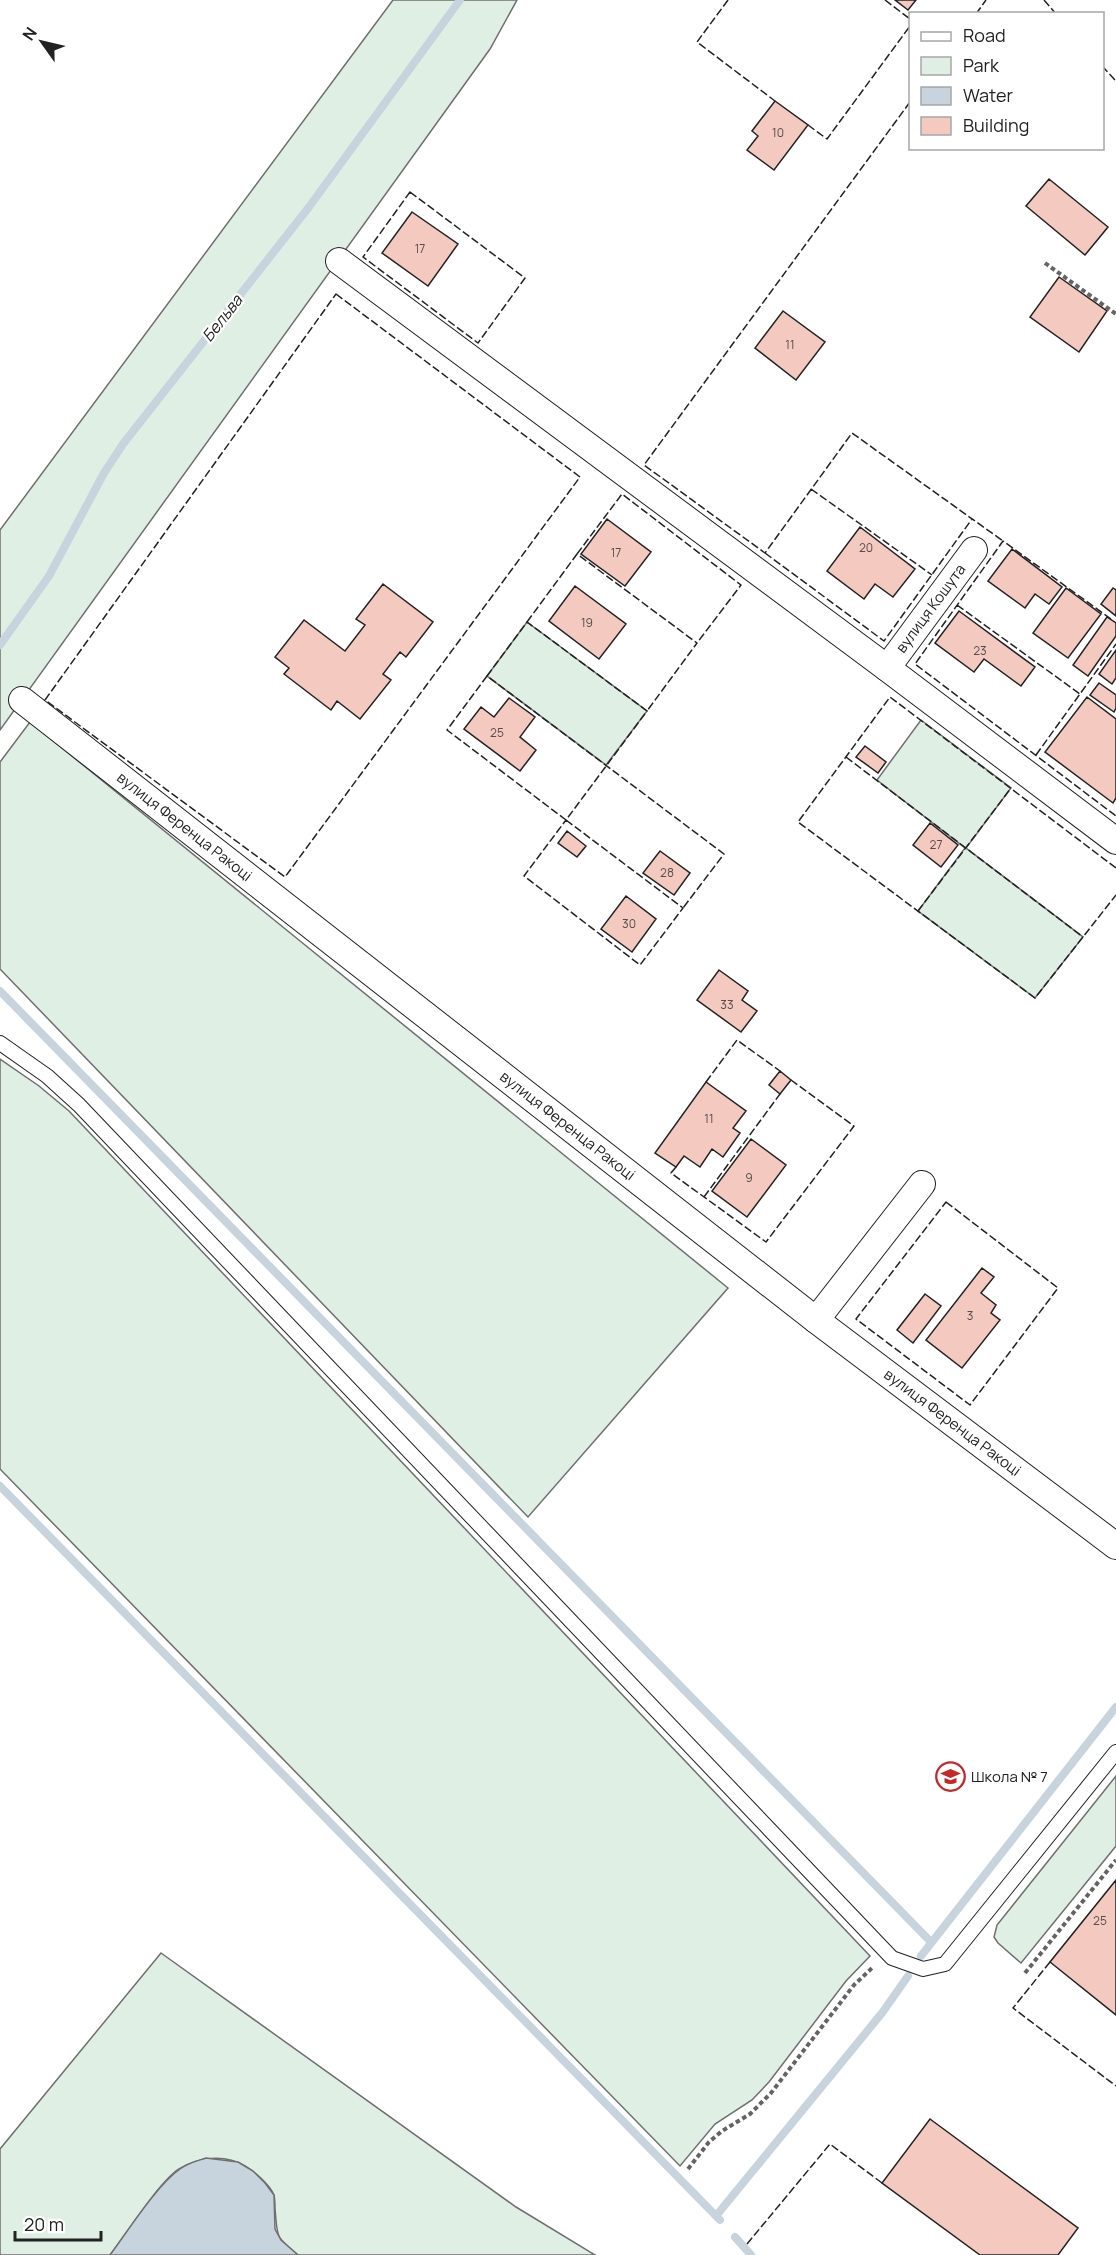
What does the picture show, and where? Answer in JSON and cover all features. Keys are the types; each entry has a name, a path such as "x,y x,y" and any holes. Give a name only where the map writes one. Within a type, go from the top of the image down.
{"street":[{"path":"339,261 887,668 1116,842"},
{"name":"вулиця Кошута","path":"887,668 974,550"},
{"name":"вулиця Ференца Ракоці","path":"22,700 816,1320 1116,1546"},
{"path":"816,1320 922,1184"}],"lane":[{"path":"0,1043 47,1076 79,1105 892,1958 923,1969 945,1964 1116,1752"}],"path":[{"path":"1045,263 1116,314"},
{"path":"1025,1972 1116,1860"},
{"path":"688,2169 709,2142 750,2114 771,2093 861,1976 892,1958"}],"green space":[{"path":"393,0 517,0 490,49 0,730 0,530"},
{"path":"527,622 647,711 606,765 487,676"},
{"path":"921,720 1011,788 966,848 1083,937 1035,998 918,911 965,848 877,780"},
{"path":"30,722 728,1288 528,1517 0,969 0,762"},
{"path":"0,1059 39,1086 69,1111 870,1956 846,1981 769,2082 752,2100 715,2124 680,2166 0,1469"},
{"path":"1116,1776 1116,1846 1021,1963 994,1937 997,1925"},
{"path":"161,1953 516,2207 595,2255 298,2255 279,2235 276,2226 274,2195 265,2183 237,2162 212,2158 186,2165 171,2176 153,2196 110,2255 0,2255 0,2149"}],"water":[{"path":"206,2158 238,2162 253,2171 265,2183 274,2195 275,2229 281,2240 298,2255 110,2255 152,2197 171,2176 186,2165"}],"building":[{"path":"895,0 916,0 908,10"},
{"path":"775,101 808,125 774,170 747,150 758,136 752,131"},
{"path":"1049,179 1108,227 1085,255 1026,206"},
{"path":"412,212 458,244 428,286 382,253"},
{"path":"1059,277 1107,311 1079,352 1030,317"},
{"path":"783,311 825,342 796,380 755,348"},
{"path":"607,519 651,552 625,586 581,554"},
{"path":"860,527 915,569 893,597 875,584 864,599 827,571"},
{"path":"1012,549 1062,587 1049,604 1035,594 1025,608 988,581"},
{"path":"383,584 433,622 406,657 400,652 383,674 391,680 360,719 337,701 331,710 284,674 289,668 275,657 304,620 345,651 365,625 356,619"},
{"path":"575,586 626,624 599,659 549,621"},
{"path":"1066,588 1101,614 1068,658 1033,633"},
{"path":"1113,588 1116,590 1116,616 1101,604"},
{"path":"959,611 1035,667 1021,686 984,659 974,672 935,643"},
{"path":"1107,617 1116,623 1116,636 1088,676 1073,665"},
{"path":"1116,650 1116,678 1112,684 1099,674"},
{"path":"1099,683 1116,695 1114,712 1090,695"},
{"path":"1087,697 1116,719 1116,798 1113,803 1045,752"},
{"path":"509,698 535,717 520,737 536,750 520,771 464,729 481,707 494,717"},
{"path":"865,746 886,762 878,773 856,757"},
{"path":"930,823 958,845 941,867 913,845"},
{"path":"567,831 586,846 577,857 558,843"},
{"path":"660,851 690,873 674,895 643,873"},
{"path":"626,896 656,919 632,952 601,929"},
{"path":"719,970 748,991 742,1000 757,1011 741,1032 697,1000"},
{"path":"780,1071 791,1080 780,1094 769,1085"},
{"path":"706,1082 746,1111 733,1128 740,1133 723,1157 712,1149 700,1167 684,1156 676,1167 655,1153"},
{"path":"751,1139 786,1165 747,1217 712,1191"},
{"path":"982,1268 994,1277 981,1293 996,1305 991,1313 1000,1320 962,1368 926,1340"},
{"path":"925,1294 941,1306 913,1343 897,1330"},
{"path":"1116,1880 1116,2015 1050,1962"},
{"path":"930,2119 1078,2228 1058,2255 980,2255 882,2183"}],"waterway":[{"name":"Бельва","path":"0,645 49,576 104,473 123,444 309,207 460,0"},
{"path":"0,991 931,1942"},
{"path":"0,1486 720,2220"},
{"path":"921,1956 1116,1707"},
{"path":"716,2216 882,2013 908,1976"},
{"path":"735,2237 751,2255"}],"fence":[{"path":"728,0 697,42 775,101"},
{"path":"885,0 909,18"},
{"path":"977,12 986,0"},
{"path":"1044,0 1054,12"},
{"path":"808,125 827,139 909,27"},
{"path":"1104,68 1116,81"},
{"path":"909,103 644,465 765,553 852,433 1003,541"},
{"path":"410,192 525,278 478,343 363,257 410,192"},
{"path":"336,294 580,477 285,877 45,700 336,294"},
{"path":"811,489 932,575"},
{"path":"577,554 622,494 741,585 697,643"},
{"path":"765,553 884,641 972,519"},
{"path":"1111,619 1003,541 915,664 1116,816"},
{"path":"527,622 577,554 697,643 647,711"},
{"path":"957,605 1080,694"},
{"path":"487,676 527,622 647,711 566,820 447,730 487,676 724,854 683,908"},
{"path":"1036,755 1116,644"},
{"path":"1116,868 890,697 798,822 1035,998 1116,895"},
{"path":"846,757 1083,937"},
{"path":"918,911 1011,788"},
{"path":"566,820 683,908 640,965 524,876 566,820"},
{"path":"706,1082 737,1040 780,1071"},
{"path":"676,1167 671,1173 766,1242 854,1126 791,1080"},
{"path":"704,1197 780,1094"},
{"path":"946,1202 1058,1288 970,1405 856,1319 946,1202"},
{"path":"1050,1962 1013,2008 1116,2086"},
{"path":"747,2244 830,2144 882,2183"}],"place":[{"name":"Школа № 7","path":"950,1777"}]}
